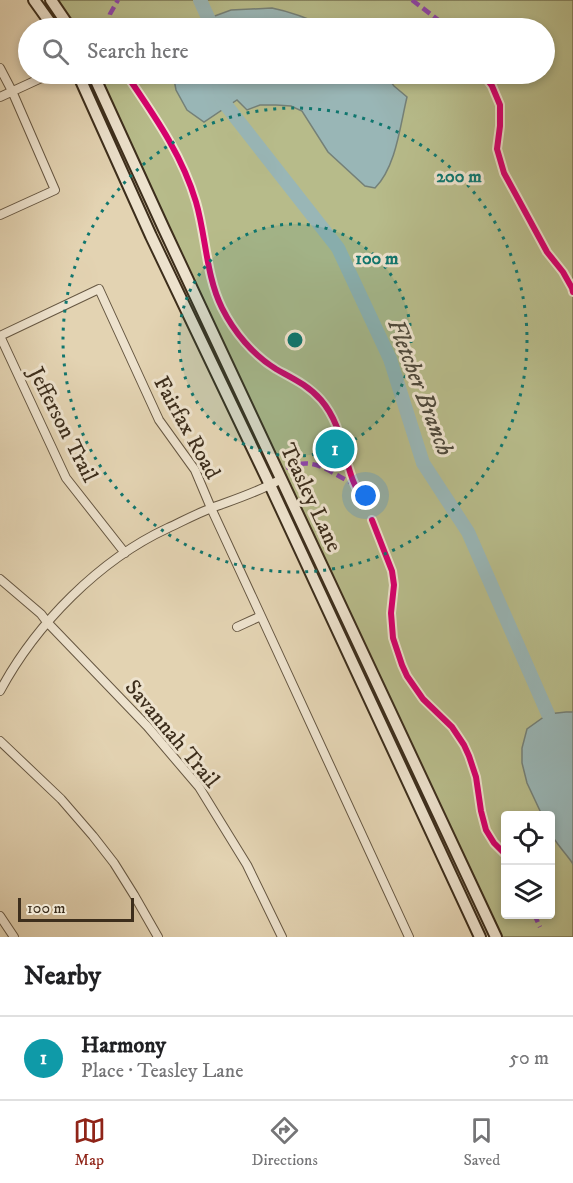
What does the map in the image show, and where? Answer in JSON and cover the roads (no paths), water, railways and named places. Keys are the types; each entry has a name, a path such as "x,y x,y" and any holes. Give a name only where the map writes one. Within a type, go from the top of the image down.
{"main road":[{"path":"34,0 47,18"},
{"path":"51,0 63,18"},
{"name":"Teasley Lane","path":"83,84 480,937"},
{"name":"Teasley Lane","path":"98,84 496,937"}],"street":[{"path":"0,68 56,190 0,215"},
{"path":"0,97 28,84"},
{"name":"Fairfax Road","path":"0,336 99,289 159,420 195,470 409,937"},
{"name":"Jefferson Trail","path":"0,336 66,478 124,553"},
{"path":"0,691 23,654 47,622 83,585 124,553 165,529 281,479"},
{"name":"Savannah Trail","path":"0,579 41,614 147,726 199,787 247,865 282,937"},
{"path":"237,627 261,616"},
{"path":"0,741 61,799 93,836 114,863 158,937"},
{"path":"0,916 14,937"}],"water":[{"path":"272,8 306,18 210,18 231,10"},
{"path":"175,84 392,84 407,97 393,158 375,188 365,186 328,152 302,111 291,106 276,105 260,105 247,110 237,100 204,122 187,110"},
{"path":"573,712 573,864 555,840 555,811 540,811 527,783 522,763 522,748 527,729 548,714"}],"waterway":[{"name":"Fletcher Branch","path":"200,0 208,18"},
{"name":"Fletcher Branch","path":"220,84 222,100 338,248 390,359 423,463 468,532 548,714"}],"place":[{"name":"Harmony","path":"335,449"}]}
